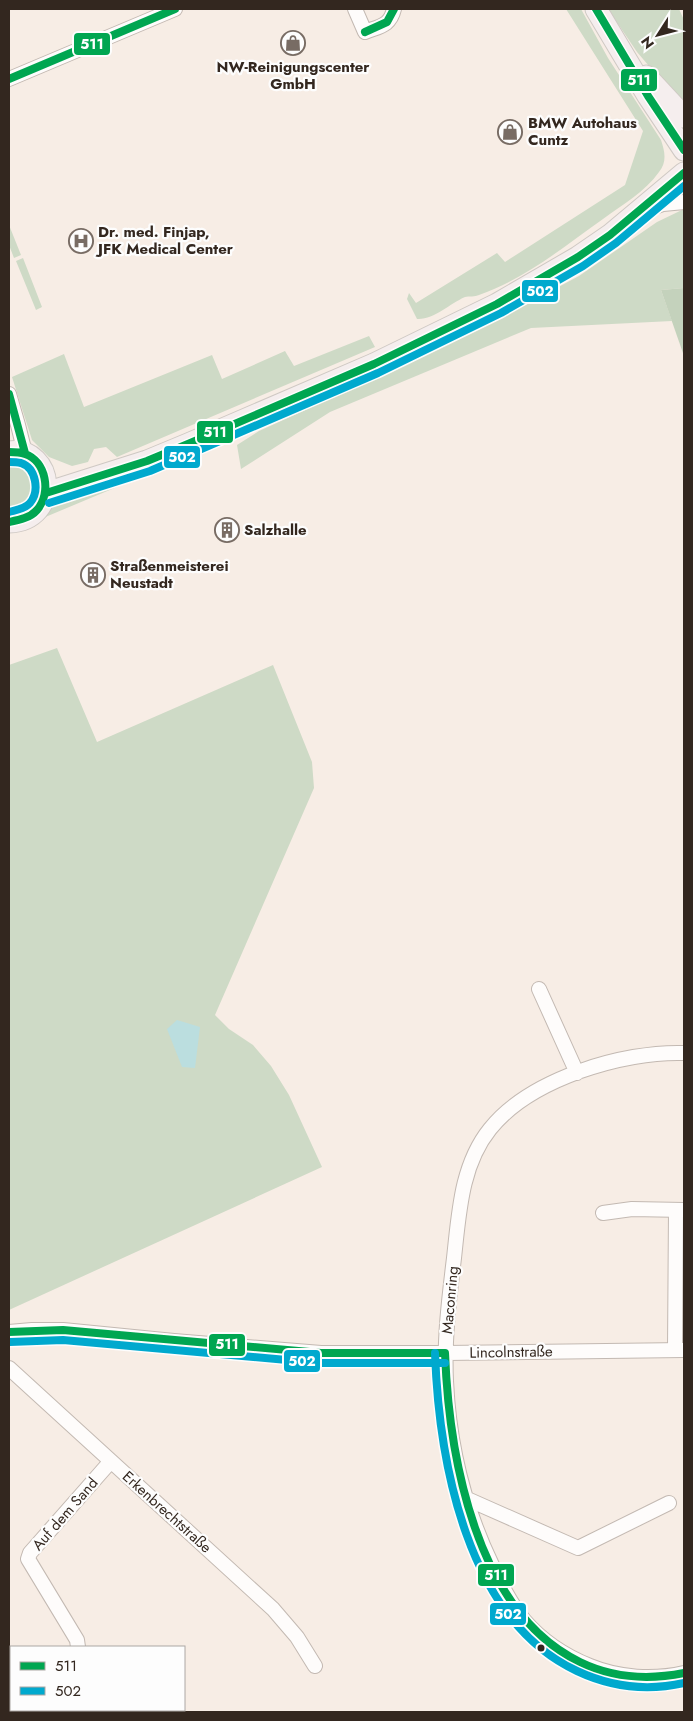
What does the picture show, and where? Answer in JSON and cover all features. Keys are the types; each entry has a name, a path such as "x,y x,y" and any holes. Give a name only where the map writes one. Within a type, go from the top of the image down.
{"main road":[{"path":"596,9 648,96 684,150"},
{"path":"622,51 684,116"},
{"path":"45,483 104,474 147,461 420,342 539,281 610,235 684,173"},
{"path":"9,522 18,521 34,514 40,508 45,483 40,465 33,458 17,452"}],"street":[{"path":"9,79 175,9"},
{"path":"355,9 365,32 388,23 394,9"},
{"path":"640,211 663,204 684,202"},
{"path":"9,394 17,452"},
{"path":"539,989 577,1072"},
{"name":"Maconring","path":"684,1053 661,1052 638,1056 597,1065 577,1072 527,1097 490,1129 473,1158 461,1195 449,1298 445,1353 452,1438 465,1498 487,1555 511,1602 524,1620 546,1642 599,1670 640,1677 660,1677 684,1673"},
{"path":"603,1213 632,1209 680,1210 680,1350"},
{"name":"Lincolnstraße","path":"9,1332 63,1330 321,1353 680,1350"},
{"name":"Erkenbrechtstraße","path":"9,1368 273,1609 297,1637 315,1666"},
{"name":"Auf dem Sand","path":"78,1646 77,1640 28,1559 30,1553 111,1461"},
{"path":"465,1498 578,1548 668,1503"}],"green space":[{"path":"566,9 581,9 608,58 661,140 664,149 662,168 647,186 633,198 528,271 477,296 465,297 429,317 417,319 407,299 409,293 416,303 497,253 505,262 625,185 643,131"},
{"path":"608,9 679,9 684,20 684,107 637,52"},
{"path":"684,209 684,288 661,290 672,321 531,328 330,412 241,469 237,445 259,431 389,372 534,300 579,276 657,222"},
{"path":"9,225 21,255 14,258 9,245"},
{"path":"23,258 42,307 36,310 16,261"},
{"path":"684,288 684,356 661,290"},
{"path":"369,336 375,347 117,457 106,447 94,449 88,462 72,466 49,457 32,440 12,377 64,354 84,407 212,355 222,379 285,351 294,366"},
{"path":"9,458 32,467 39,490 26,508 9,512"},
{"path":"157,468 155,471 43,518 55,496"},
{"path":"57,648 97,742 273,665 312,762 314,788 215,1015 229,1029 253,1045 271,1066 289,1095 322,1167 9,1310 9,665"}],"water":[{"path":"177,1020 200,1027 195,1068 182,1067 167,1029"}],"transit line":[{"name":"511","path":"9,79 175,9"},
{"name":"511","path":"365,32 387,22 394,9"},
{"name":"511","path":"596,9 648,96 684,150"},
{"name":"511","path":"46,493 147,461 188,444 374,364 497,304 578,257 610,235 684,173"},
{"name":"502","path":"49,503 150,471 378,373 501,313 583,266 616,243 684,186"},
{"name":"511","path":"9,394 25,453"},
{"name":"511","path":"9,452 25,454 38,463 42,470 45,487 42,503 34,513 9,522"},
{"name":"502","path":"9,462 26,466 33,475 36,486 33,498 28,505 9,512"},
{"name":"511","path":"9,1332 63,1330 321,1353 445,1353"},
{"name":"502","path":"10,1342 63,1340 320,1363 445,1363"},
{"name":"502","path":"435,1353 443,1442 453,1488 466,1534 485,1577 509,1615 539,1647 577,1671 603,1681 630,1686 657,1687 684,1683"},
{"name":"511","path":"445,1353 453,1438 462,1483 475,1528 493,1570 516,1607 545,1639 580,1662 605,1671 631,1676 644,1677 684,1673"}],"place":[{"name":"NW-Reinigungscenter GmbH","path":"293,43"},
{"name":"BMW Autohaus Cuntz","path":"510,132"},
{"name":"Dr. med. Finjap, JFK Medical Center","path":"81,241"},
{"name":"Salzhalle","path":"227,530"},
{"name":"Straßenmeisterei Neustadt","path":"93,575"}]}
